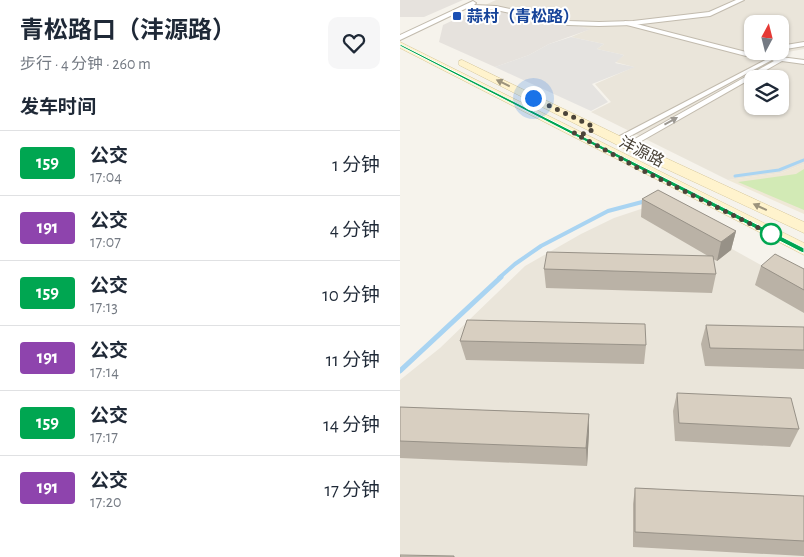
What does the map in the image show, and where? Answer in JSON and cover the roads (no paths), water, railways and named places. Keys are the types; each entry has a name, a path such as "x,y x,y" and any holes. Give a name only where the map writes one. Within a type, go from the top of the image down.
{"main road":[{"name":"沣源路","path":"401,38 592,126 804,228"},
{"name":"沣源路","path":"401,38 606,150 804,250"},
{"path":"574,133 590,133 594,130 592,126"},
{"path":"606,150 603,147 607,142 623,142"}],"street":[{"path":"401,38 479,0"},
{"path":"465,6 496,8 568,24 625,23 710,14 741,0"},
{"path":"625,23 744,53"},
{"path":"789,46 804,44"},
{"path":"623,142 780,60"},
{"path":"789,60 804,62"}],"waterway":[{"path":"735,176 779,170 804,160"},
{"path":"499,278 541,246 608,211 646,201"},
{"path":"400,371 501,277"}],"place":[{"name":"蒜村（青松路）","path":"457,16"}]}
